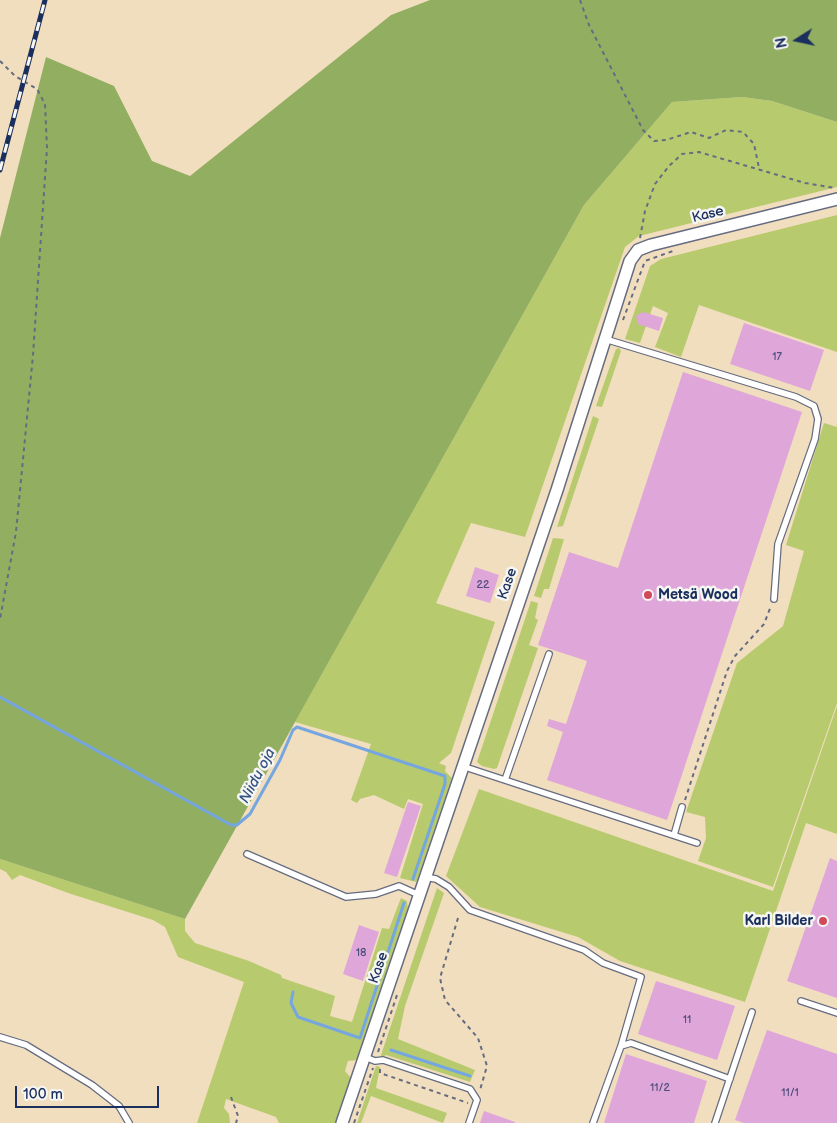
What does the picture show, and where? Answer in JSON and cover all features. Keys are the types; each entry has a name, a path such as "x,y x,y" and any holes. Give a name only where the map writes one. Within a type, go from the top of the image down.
{"street":[{"name":"Kase","path":"342,1123 371,1061 419,895 557,490 630,261 638,250 837,199"}],"lane":[{"path":"605,340 796,397 814,406 818,419 815,439 778,544 774,599"},
{"path":"505,780 548,654"},
{"path":"462,766 697,843"},
{"path":"674,835 682,807"},
{"path":"247,854 346,898 376,894 398,886 419,895"},
{"path":"425,877 436,879 449,887 470,910 584,950 603,963 641,977 621,1046 593,1123"},
{"path":"801,1001 837,1013"},
{"path":"715,1123 752,1012"},
{"path":"0,1037 26,1044 92,1085 119,1106 129,1123"},
{"path":"621,1046 631,1043 730,1079"},
{"path":"371,1061 383,1060 470,1089 477,1100 469,1123"}],"path":[{"path":"580,0 589,25 643,130 654,140 666,140 691,132 709,138 726,130 742,132 754,144 758,168"},
{"path":"0,61 15,76 37,89 45,104 47,148 33,355 16,532 0,619"},
{"path":"638,250 645,211 656,184 669,166 682,154 699,152 805,183 831,186 837,189"},
{"path":"621,326 645,261 673,251"},
{"path":"682,807 727,671 735,656 764,624 774,599"},
{"path":"458,918 440,978 445,1000 478,1038 487,1066 477,1100"},
{"path":"354,1123 371,1061 398,993"},
{"path":"371,1061 381,1066 380,1073 470,1103"},
{"path":"231,1098 238,1116 236,1123"}],"green space":[{"path":"430,0 837,0 837,122 772,101 742,97 672,102 584,205 185,919 0,859 0,238 46,57 114,86 152,161 190,176 391,15"},
{"path":"742,97 772,101 837,122 837,187 639,236 625,247 525,537 471,523 436,603 495,622 451,753 439,763 446,766 445,771 452,778 418,879 416,882 400,878 423,804 408,799 404,809 374,795 360,799 357,803 351,800 371,744 295,722 584,205 672,102"},
{"path":"837,215 837,352 699,305 681,357 655,347 668,313 653,306 640,343 625,339 650,266 661,259"},
{"path":"619,348 621,351 602,407 596,406 616,349"},
{"path":"593,416 599,419 563,526 557,527"},
{"path":"824,423 837,427 837,703 773,887 698,861 706,838 705,817 686,812 737,663 783,626 804,551 786,545"},
{"path":"553,538 564,539 549,589 544,589 541,598 534,596"},
{"path":"531,601 538,603 535,618 538,620 529,645 538,648 497,768 482,766 477,762"},
{"path":"837,706 837,834 806,823 745,1002 620,961 578,937 480,907 446,876 479,789 773,891"},
{"path":"0,859 185,919 185,931 195,943 249,961 281,975 282,978 335,996 330,1016 352,1022 382,928 389,929 401,898 407,901 408,910 358,1060 348,1061 345,1071 351,1078 336,1123 279,1123 276,1117 226,1099 224,1108 229,1114 230,1123 197,1123 244,982 178,957 165,927 153,920 68,893 20,875 12,880 6,872 0,869"},
{"path":"437,888 444,893 405,1006 398,1039 475,1070 470,1082 386,1055 380,1058"},
{"path":"376,1066 380,1067 376,1088 447,1113 443,1123 371,1096 361,1123 357,1123"}],"building":[{"path":"643,312 663,318 659,331 638,324 636,316"},
{"path":"744,323 824,350 810,391 730,364"},
{"name":"Metsä Wood","path":"683,372 802,412 667,820 547,780 563,732 547,726 549,719 566,724 587,661 538,645 569,552 618,568"},
{"path":"475,567 499,575 490,603 466,596"},
{"path":"408,802 421,806 397,877 384,873"},
{"name":"Karl Bilder","path":"830,858 837,861 837,998 787,981"},
{"path":"359,925 379,932 363,981 343,974"},
{"path":"656,981 735,1006 717,1060 638,1034"},
{"path":"767,1030 837,1054 837,1123 744,1123 735,1120"},
{"path":"626,1054 707,1081 694,1123 604,1123"},
{"path":"484,1111 515,1122 515,1123 480,1123"}],"waterway":[{"name":"Niidu oja","path":"0,697 231,825 237,825 250,814 280,760 293,730 297,727 445,776 445,784 413,879"},
{"name":"Niidu oja","path":"293,992 291,1003 298,1017 360,1038 404,903"},
{"name":"Niidu oja","path":"391,1050 470,1076"}],"railway":[{"path":"0,170 45,0"}],"place":[{"name":"Metsä Wood","path":"648,595"},
{"name":"Karl Bilder","path":"823,921"}]}
